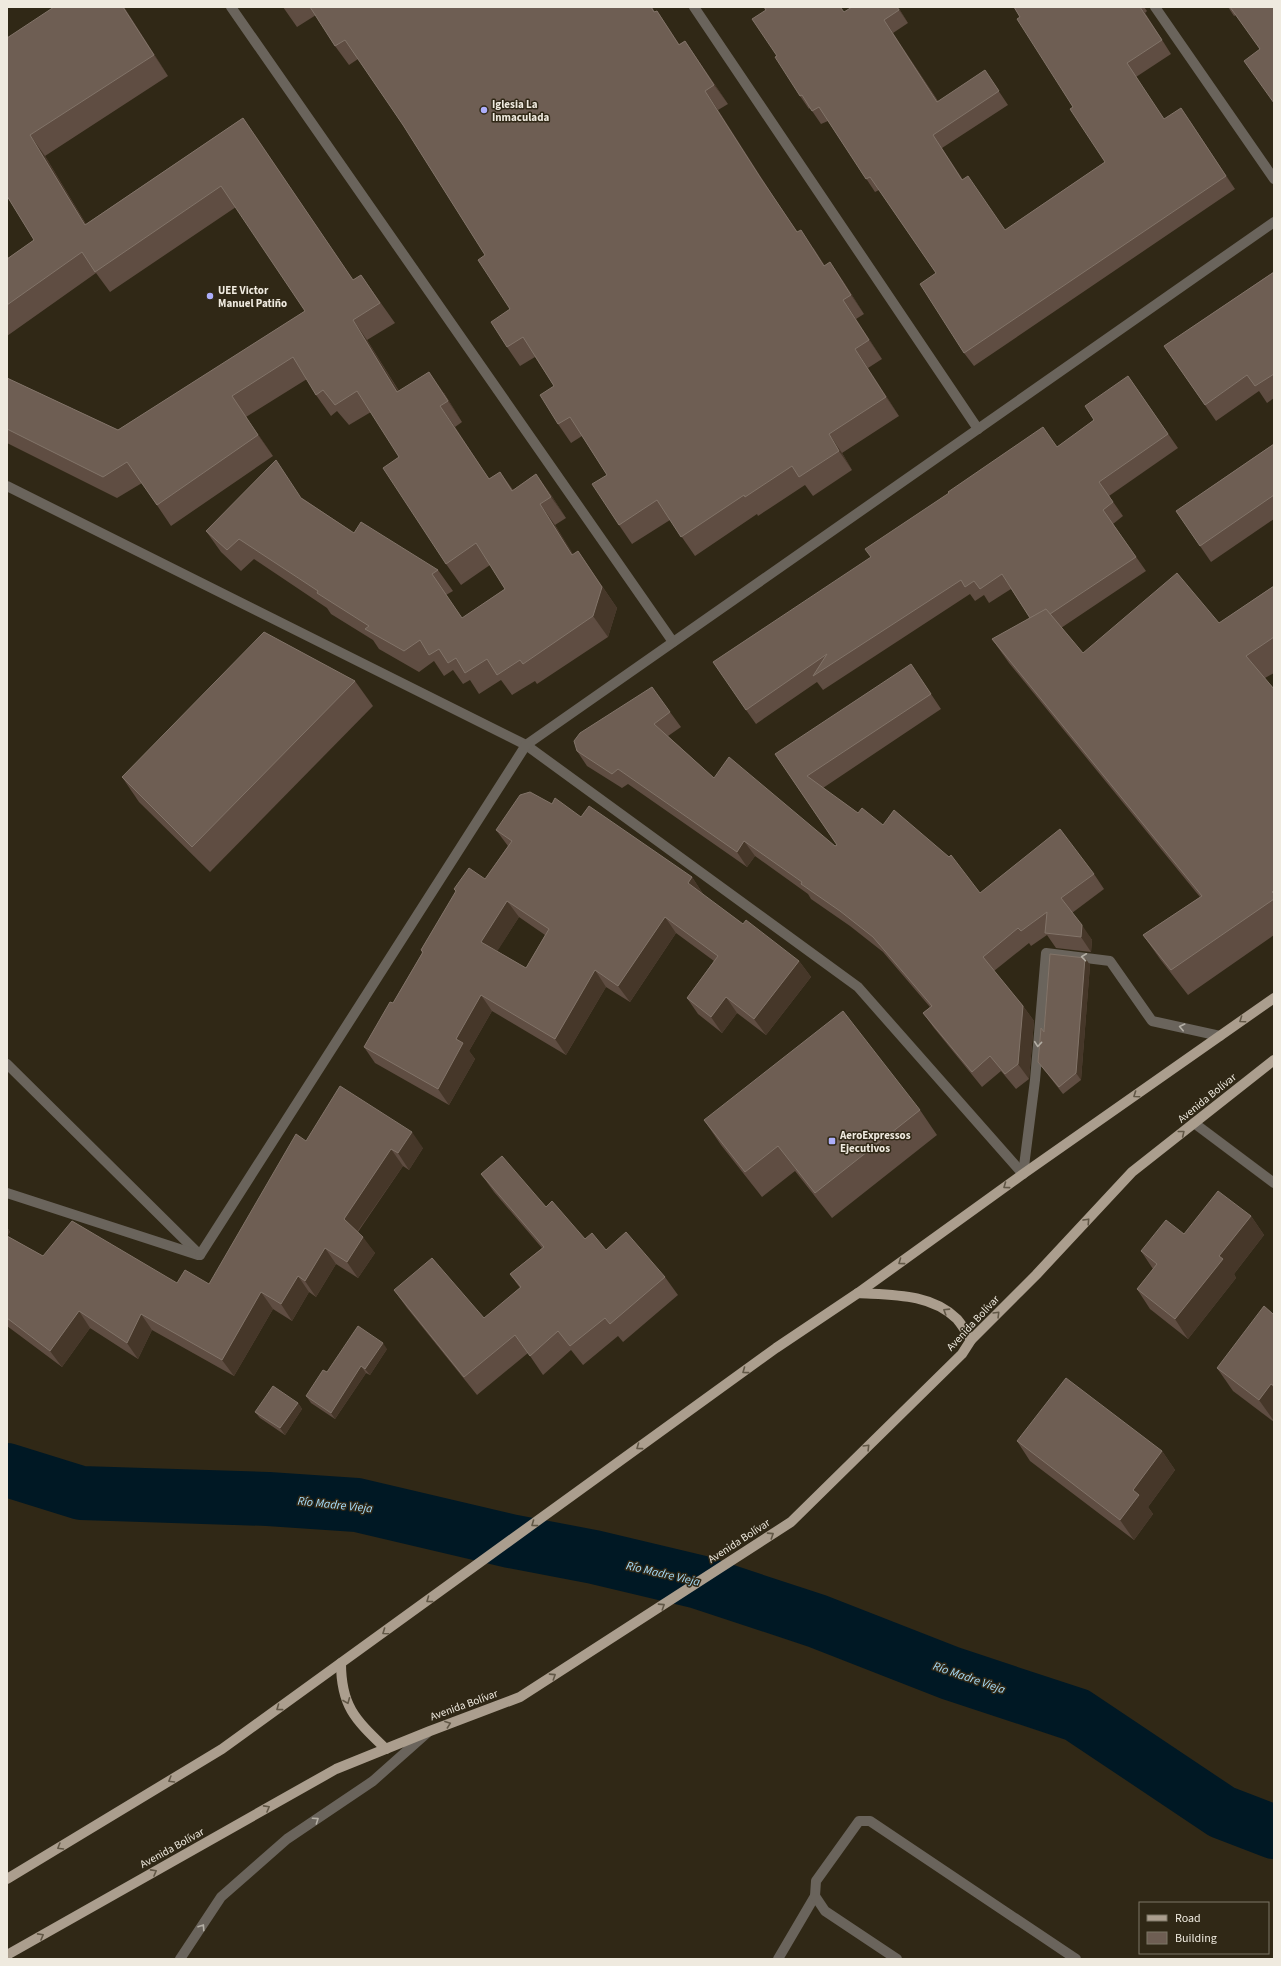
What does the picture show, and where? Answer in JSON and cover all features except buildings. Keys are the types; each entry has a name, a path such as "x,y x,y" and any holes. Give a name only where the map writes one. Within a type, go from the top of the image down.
{"main road":[{"path":"7,1879 222,1749 776,1348 858,1293 1023,1174 1274,998"},
{"name":"Avenida Bolívar","path":"7,1956 336,1769 520,1697 791,1522 962,1354 971,1340 1036,1275 1132,1172 1274,1060"},
{"path":"858,1293 911,1296 946,1310 958,1320 971,1340"},
{"path":"341,1663 341,1684 348,1705 360,1724 386,1749"}],"street":[{"path":"230,7 673,642"},
{"path":"694,7 978,429"},
{"path":"1154,7 1274,179"},
{"path":"200,1255 526,745 1274,222"},
{"path":"7,486 526,745 858,987 1023,1174"},
{"path":"1023,1174 1035,1080 1046,953 1110,961 1152,1021 1220,1036"},
{"path":"7,1064 200,1255"},
{"path":"1194,1123 1274,1183"},
{"path":"7,1193 200,1255"},
{"path":"180,1959 221,1897 287,1839 373,1781 430,1731"},
{"path":"778,1959 815,1896 816,1881 859,1821 870,1822 1076,1959"},
{"path":"815,1896 825,1911 897,1959"}],"waterway":[{"name":"Río Madre Vieja","path":"7,1470 81,1493 268,1499 357,1505 510,1541 594,1557 699,1582 817,1621 950,1673 1077,1715 1222,1812 1274,1832"}],"place":[{"name":"Iglesia La Inmaculada","path":"484,110"},
{"name":"UEE Victor Manuel Patiño","path":"210,296"},
{"name":"AeroExpressos Ejecutivos","path":"832,1141"}]}
